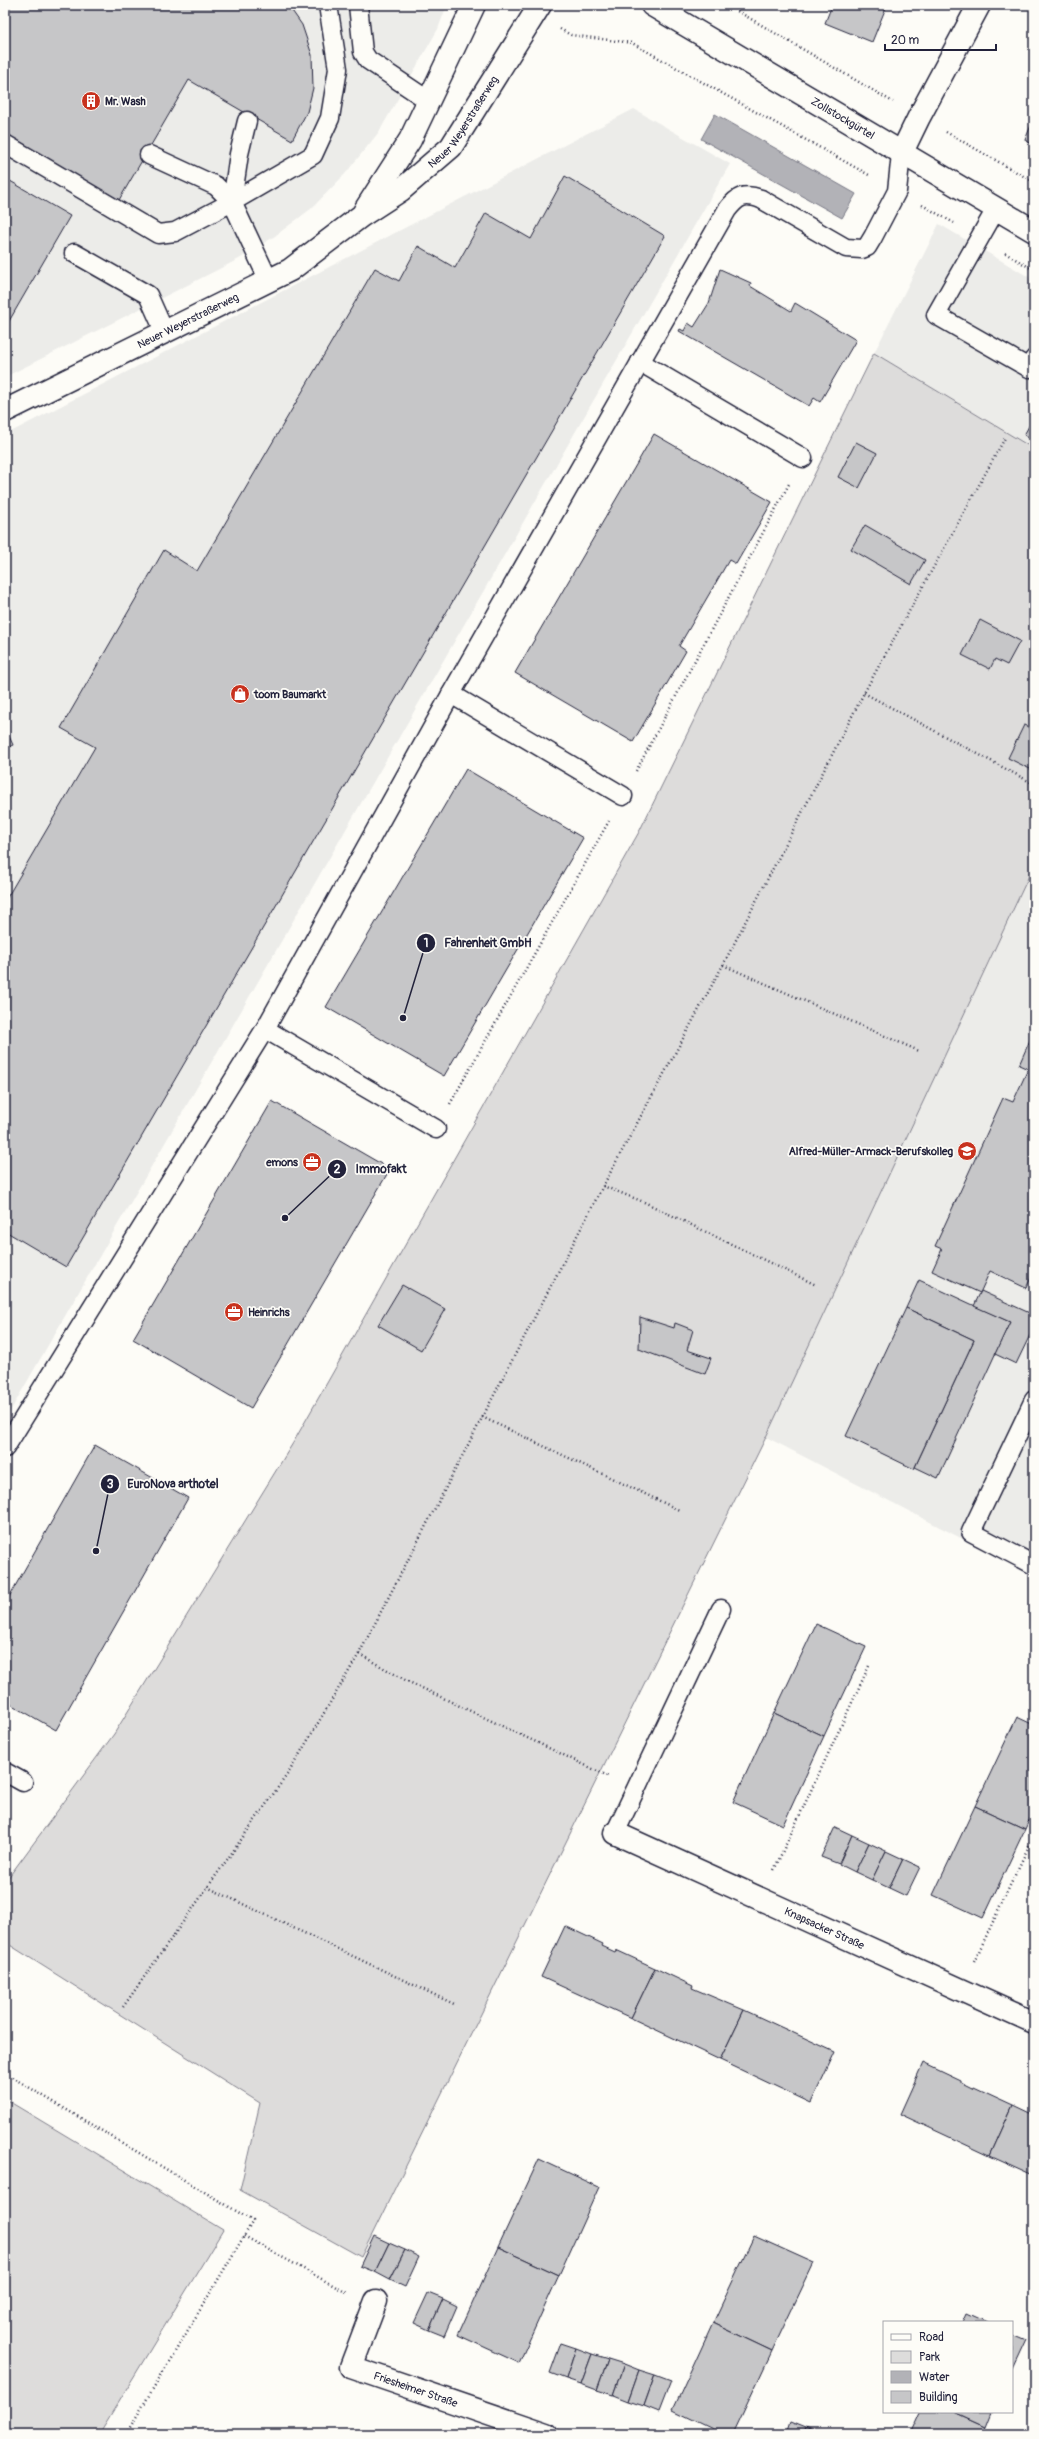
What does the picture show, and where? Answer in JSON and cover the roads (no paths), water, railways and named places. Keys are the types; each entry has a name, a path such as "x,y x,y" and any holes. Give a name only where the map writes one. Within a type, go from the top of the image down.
{"street":[{"name":"Neuer Weyerstraßerweg","path":"361,216 410,140 474,5"},
{"name":"Zollstockgürtel","path":"652,5 901,154 1034,231"},
{"path":"901,154 919,117 979,5"},
{"name":"Neuer Weyerstraßerweg","path":"5,410 165,333 290,270 361,216 402,190 451,147 520,34 537,10"},
{"name":"Knapsacker Straße","path":"615,1833 1034,2023"},
{"name":"Friesheimer Straße","path":"376,2301 350,2366 547,2434"}],"lane":[{"path":"5,144 158,234 175,232 232,202 313,155 330,118 338,69 328,5"},
{"path":"358,5 363,52 368,60 429,101"},
{"path":"232,202 239,154 248,121"},
{"path":"5,1448 265,1029 451,694 717,225 735,200 749,195 761,199 846,248 855,250 867,246 897,191 901,154"},
{"path":"150,155 216,186 232,202 269,281"},
{"path":"996,209 936,315 1029,368 1034,359"},
{"path":"74,253 148,294 165,333"},
{"path":"640,362 803,458"},
{"path":"451,694 623,796"},
{"path":"265,1029 436,1129"},
{"path":"1034,1400 971,1532 1034,1565"},
{"path":"615,1833 722,1609"},
{"path":"5,1772 23,1782"}],"water":[{"path":"715,114 856,194 842,218 701,139"}],"place":[{"name":"Mr. Wash","path":"91,101"},
{"name":"toom Baumarkt","path":"240,694"},
{"name":"Fahrenheit GmbH","path":"403,1018"},
{"name":"Alfred-Müller-Armack-Berufskolleg","path":"967,1151"},
{"name":"emons","path":"312,1162"},
{"name":"Immofakt","path":"285,1218"},
{"name":"Heinrichs","path":"234,1312"},
{"name":"EuroNova arthotel","path":"96,1551"}]}
